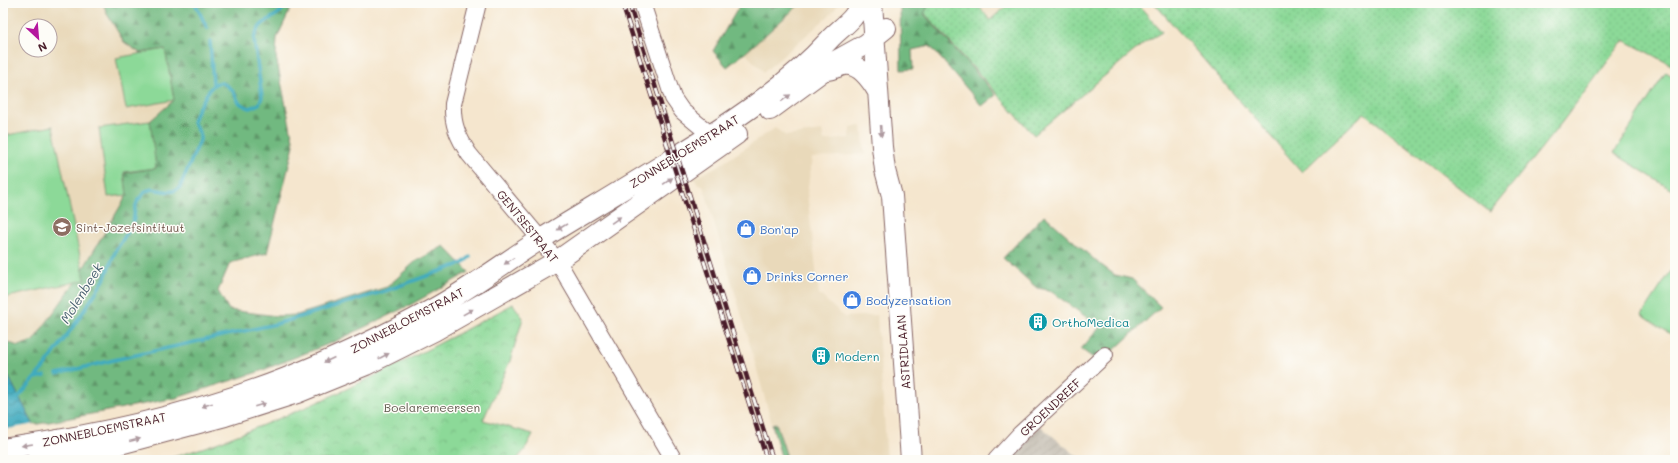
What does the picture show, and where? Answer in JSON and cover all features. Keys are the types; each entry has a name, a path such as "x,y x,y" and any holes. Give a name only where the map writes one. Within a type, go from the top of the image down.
{"main road":[{"path":"824,47 855,15 861,3"},
{"name":"ASTRIDLAAN","path":"872,3 876,37 882,147 885,170 892,196 911,460"},
{"name":"ASTRIDLAAN","path":"884,3 876,37 883,54 888,59 897,172 892,196"},
{"path":"824,47 833,44 852,31 865,32 876,37"},
{"name":"ZONNEBLOEMSTRAAT","path":"3,449 95,442 225,416 297,394 366,365 434,331 557,261 759,118 823,71 830,64 876,37"},
{"name":"ZONNEBLOEMSTRAAT","path":"38,460 95,442 168,416 242,394 324,362 434,309 541,240 746,113 812,59 824,47"},
{"path":"823,71 845,65 855,67 869,77 878,92"}],"street":[{"name":"GENTSESTRAAT","path":"478,3 453,104 453,117 459,139 469,154 557,261 674,460"},
{"path":"642,3 673,98 682,111 711,135"},
{"name":"GROENDREEF","path":"996,460 1020,434 1105,355"}],"shaded area":[{"name":"Sint-Jozefsintituut","path":"3,3 272,3 35,365 3,355"},
{"path":"801,3 839,3 833,12 764,72 745,53"},
{"path":"976,3 1010,3 990,20"},
{"path":"862,126 865,154 812,158 807,193 819,294 844,317 877,315 887,460 788,460 776,423 772,424 703,185 698,185 694,178 720,165 775,128 786,136 822,131 824,141 850,138 850,127"},
{"path":"1039,425 1082,460 1006,460"}],"green space":[{"path":"103,3 291,3 290,10 277,38 276,57 294,145 267,253 230,263 218,291 229,310 277,316 297,315 387,287 416,261 444,246 469,272 412,304 336,341 258,372 176,398 33,425 3,366 3,337 7,342 18,346 33,341 74,284 127,195 124,173 156,168 150,121 174,100 165,49 140,53 124,42 107,14"},
{"path":"741,3 756,3 773,8 775,3 801,3 727,67 713,51"},
{"path":"900,3 930,3 924,14 996,95 982,106 930,46 912,50 913,69 901,70"},
{"path":"930,3 976,3 990,20 1010,3 1137,3 1162,32 1145,42 1034,135 924,13"},
{"path":"1154,3 1675,3 1675,67 1624,40 1559,126 1490,212 1364,113 1302,172"},
{"path":"165,49 174,100 126,109 116,58"},
{"path":"1666,72 1675,78 1675,192 1614,153"},
{"path":"150,121 156,168 124,172 127,195 108,197 99,128"},
{"path":"53,126 85,280 3,298 3,136"},
{"path":"1044,215 1097,262 1115,275 1132,279 1161,307 1100,363 1081,349 1100,327 1049,290 1037,288 1003,258"},
{"path":"1675,265 1675,337 1642,315"},
{"name":"Boelaremeersen","path":"513,304 523,318 510,361 483,420 533,434 524,451 516,460 162,460 229,438 300,410 423,352"},
{"path":"776,423 788,460 782,460 772,424"}],"water":[{"path":"3,366 52,460 3,434"}],"pier":[{"path":"35,424 54,460 14,460 3,438 3,430"}],"waterway":[{"path":"195,3 207,28"},
{"name":"Molenbeek","path":"17,399 45,366 104,280 116,250 133,224 135,208 138,200 146,191 152,189 174,191 180,187 200,140 200,134 193,122 199,107 211,87 214,84 222,83 234,92 239,102 244,106 250,108 259,104 262,97 254,39 256,32 260,27 279,13 287,3"},
{"path":"210,41 213,84"},
{"path":"57,374 276,324 385,291 463,263 470,257"},
{"name":"Molenbeek","path":"36,378 45,376"}],"railway":[{"path":"622,3 767,460"},
{"path":"629,3 773,460"}],"place":[{"name":"Sint-Jozefsintituut","path":"62,227"},
{"name":"Bon'ap","path":"746,229"},
{"name":"Drinks Corner","path":"752,276"},
{"name":"Bodyzensation","path":"852,300"},
{"name":"OrthoMedica","path":"1038,322"},
{"name":"Modern","path":"821,356"}]}
